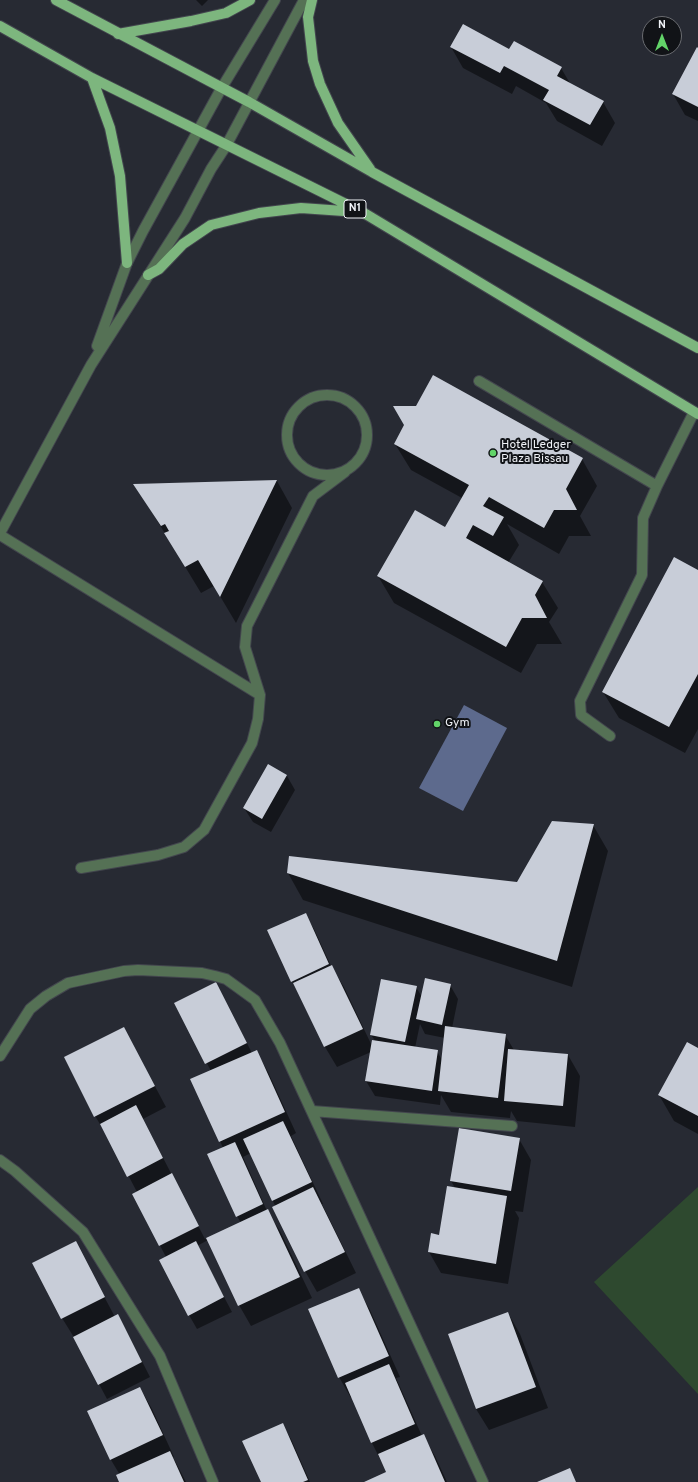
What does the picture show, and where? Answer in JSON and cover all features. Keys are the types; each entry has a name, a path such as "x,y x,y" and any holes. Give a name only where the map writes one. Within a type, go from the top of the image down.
{"main road":[{"path":"56,0 221,89 249,102 372,172 698,348"},
{"path":"118,34 191,22 226,13 250,0"},
{"path":"312,0 308,17 313,61 320,84 338,123 372,172"},
{"name":"N1","path":"0,26 92,78 226,146 364,213 696,413"},
{"path":"92,78 110,128 120,176 127,263"},
{"path":"148,275 159,269 183,244 211,225 259,213 301,208 364,213"}],"street":[{"path":"91,365 127,263 165,189 221,89 276,0"},
{"path":"260,695 0,534 91,365 185,218 211,169 226,146 304,0"},
{"path":"479,381 657,486"},
{"path":"81,868 158,855 184,847 204,830 252,743 258,719 260,695 245,647 247,626 313,496 345,472 356,463 366,445 367,437 365,423 355,406 336,396 315,396 306,400 296,409 290,418 286,432 287,446 294,459 308,472 323,476 345,472"},
{"path":"610,736 581,715 580,701 642,575 643,518 657,486 696,413"},
{"path":"0,1056 30,1009 46,996 68,983 124,971 138,970 202,973 226,979 255,1000 280,1043 483,1482"},
{"path":"312,1111 512,1126"},
{"path":"0,1160 15,1171 83,1232 160,1356 213,1482"}],"green space":[{"path":"698,1187 698,1394 594,1282"}],"water":[{"path":"464,705 507,728 463,811 419,788"}],"building":[{"path":"463,24 509,49 514,41 562,67 557,76 604,101 590,125 543,100 549,90 504,66 500,73 450,47"},
{"path":"697,47 698,48 698,107 672,94"},
{"path":"433,375 583,458 566,489 577,510 554,510 544,528 489,497 483,506 504,517 493,536 473,525 466,538 543,581 535,595 547,618 522,618 506,647 377,576 415,510 445,527 469,485 394,444 404,425 393,406 416,406"},
{"path":"277,480 220,597 198,560 185,567 164,533 169,531 165,524 161,526 133,484"},
{"path":"674,557 698,570 698,674 669,727 602,692"},
{"path":"268,764 287,775 262,819 243,808"},
{"path":"552,821 594,824 557,961 287,873 289,856 517,882"},
{"path":"306,913 329,964 291,982 267,930"},
{"path":"332,965 363,1029 324,1047 293,983"},
{"path":"425,978 451,984 442,1025 416,1019"},
{"path":"381,979 417,986 405,1042 370,1035"},
{"path":"216,982 247,1043 205,1064 174,1003"},
{"path":"445,1026 506,1034 498,1098 438,1091"},
{"path":"124,1027 155,1086 94,1117 64,1057"},
{"path":"372,1040 438,1050 432,1091 365,1081"},
{"path":"687,1042 698,1048 698,1116 658,1095"},
{"path":"508,1049 568,1054 563,1106 504,1101"},
{"path":"257,1050 285,1112 219,1142 190,1079"},
{"path":"136,1105 163,1158 127,1177 100,1124"},
{"path":"283,1121 312,1182 272,1201 243,1139"},
{"path":"459,1128 520,1138 511,1191 450,1181"},
{"path":"235,1142 263,1204 236,1217 207,1154"},
{"path":"172,1173 199,1226 159,1246 132,1194"},
{"path":"447,1186 507,1196 496,1264 428,1252 431,1233 439,1235"},
{"path":"313,1187 345,1252 304,1272 272,1207"},
{"path":"268,1209 300,1277 238,1306 206,1238"},
{"path":"76,1241 105,1297 61,1319 32,1263"},
{"path":"196,1241 224,1297 188,1316 159,1260"},
{"path":"359,1288 389,1356 338,1378 308,1309"},
{"path":"508,1312 536,1387 476,1409 448,1334"},
{"path":"118,1314 142,1362 98,1385 73,1337"},
{"path":"389,1364 415,1424 371,1443 345,1383"},
{"path":"140,1387 163,1435 110,1460 87,1411"},
{"path":"283,1423 308,1480 303,1482 261,1482 242,1441"},
{"path":"424,1434 445,1482 364,1482 386,1472 378,1454"},
{"path":"170,1451 184,1482 119,1482 116,1475"},
{"path":"570,1468 576,1482 537,1482"}],"place":[{"name":"Hotel Ledger Plaza Bissau","path":"493,453"},
{"name":"Gym","path":"437,724"}]}
